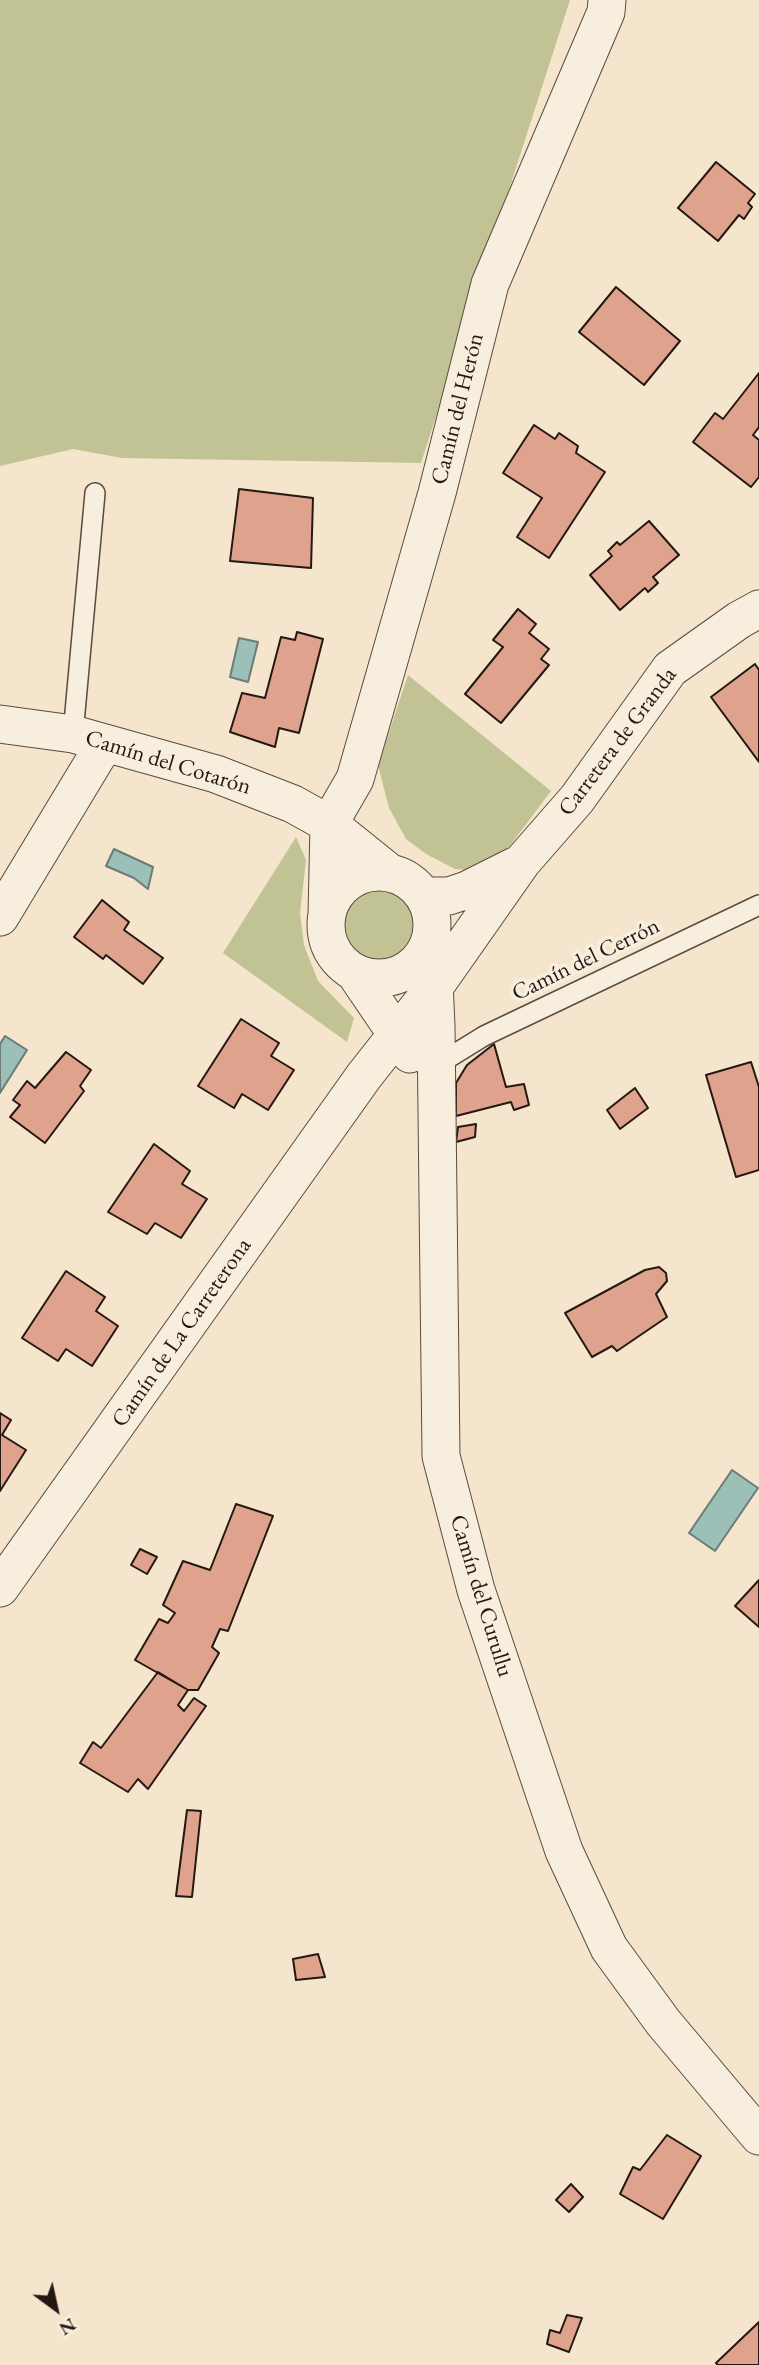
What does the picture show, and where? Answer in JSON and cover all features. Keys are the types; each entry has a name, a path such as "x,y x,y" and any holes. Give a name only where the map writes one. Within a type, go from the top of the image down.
{"street":[{"name":"Camín del Herón","path":"329,824 355,779 437,493 490,284 606,12 607,0"},
{"name":"Carretera de Granda","path":"435,986 522,862 577,799 670,669 738,620 759,609"},
{"name":"Camín del Cotarón","path":"0,724 89,738 216,774 293,804 329,824 390,873 403,877 424,896"},
{"path":"0,917 89,738"},
{"path":"329,824 325,929 421,1060"},
{"name":"Carretera de Granda","path":"424,896 449,896 467,890 522,862"},
{"path":"327,915 332,899 349,881 373,872 390,873"},
{"name":"Camín del Curullu","path":"424,896 431,915 435,986 421,1060 441,1456 476,1590 564,1851 609,1948 663,2022 759,2136"},
{"path":"352,969 385,979 401,974 415,965 432,936"},
{"path":"352,969 435,986"},
{"path":"352,969 362,1015 363,1076"},
{"name":"Camín de La Carreterona","path":"0,1588 363,1076 421,1060 435,986"}],"lane":[{"path":"89,738 95,493"},
{"name":"Camín del Cerrón","path":"421,1060 484,1036 759,905"}],"green space":[{"path":"0,0 570,0 421,463 122,458 73,449 0,466"},
{"path":"408,675 551,791 497,863 479,871 455,869 426,854 406,839 389,808 378,765"},
{"path":"296,837 306,860 300,913 304,945 318,981 354,1018 347,1042 223,953"},
{"path":"380,891 395,894 407,902 415,914 418,929 415,944 407,956 395,964 380,967 365,964 353,956 345,944 342,929 345,914 353,902 365,894"}],"water":[{"path":"239,638 258,642 248,682 230,677"},
{"path":"114,849 153,867 148,889 134,878 106,866"},
{"path":"5,1036 27,1050 0,1093 0,1044"},
{"path":"732,1470 758,1488 715,1551 689,1533"}],"building":[{"path":"716,162 755,194 748,203 752,207 744,219 739,215 718,241 678,208"},
{"path":"616,287 680,341 644,385 579,332"},
{"path":"759,373 759,427 753,435 759,440 759,477 751,487 693,442 715,413 723,419"},
{"path":"534,425 555,439 559,433 578,446 576,453 605,472 549,558 517,537 542,498 503,473"},
{"path":"239,489 313,498 311,568 230,561"},
{"path":"649,521 679,555 653,577 658,583 648,592 645,588 620,610 590,575 612,556 608,551 617,542 620,545"},
{"path":"518,609 536,624 529,633 549,649 541,659 549,665 501,723 465,694 503,647 493,640"},
{"path":"297,632 323,639 299,733 279,728 275,747 230,732 242,693 265,698 281,637 295,640"},
{"path":"755,664 759,670 759,762 711,697"},
{"path":"102,900 129,922 124,930 163,958 143,984 106,955 103,959 74,937"},
{"path":"241,1019 279,1043 271,1056 294,1070 268,1110 242,1094 234,1108 198,1086"},
{"path":"494,1044 506,1087 524,1084 529,1105 514,1110 511,1102 456,1116 456,1083 467,1065"},
{"path":"66,1052 91,1070 80,1086 84,1091 45,1143 10,1117 20,1105 13,1100 27,1081 35,1088"},
{"path":"751,1062 759,1087 759,1170 736,1177 706,1075"},
{"path":"635,1088 648,1108 620,1129 607,1110"},
{"path":"476,1124 475,1137 456,1142 458,1127"},
{"path":"154,1144 190,1171 182,1184 207,1199 181,1238 155,1223 147,1234 108,1212"},
{"path":"659,1267 666,1273 667,1281 656,1294 667,1317 617,1351 612,1346 592,1357 565,1313 645,1270"},
{"path":"66,1271 105,1297 96,1311 118,1326 92,1366 66,1349 58,1361 22,1338"},
{"path":"0,1413 11,1420 2,1435 26,1450 0,1491"},
{"path":"236,1504 273,1516 228,1631 220,1629 212,1647 219,1653 198,1690 188,1690 135,1660 159,1619 168,1623 175,1613 163,1605 183,1561 210,1570"},
{"path":"140,1549 157,1557 147,1574 131,1565"},
{"path":"759,1580 759,1627 735,1606"},
{"path":"158,1672 188,1690 178,1705 184,1711 194,1698 206,1706 148,1789 138,1779 128,1792 80,1763 93,1742 101,1748"},
{"path":"187,1810 201,1811 192,1897 176,1896"},
{"path":"318,1954 325,1977 296,1980 293,1959"},
{"path":"667,2135 701,2156 663,2219 620,2194 633,2167 640,2170"},
{"path":"571,2184 583,2197 569,2212 556,2200"},
{"path":"567,2315 582,2318 569,2352 547,2344 550,2330 560,2333"},
{"path":"759,2322 759,2365 716,2363"}]}
